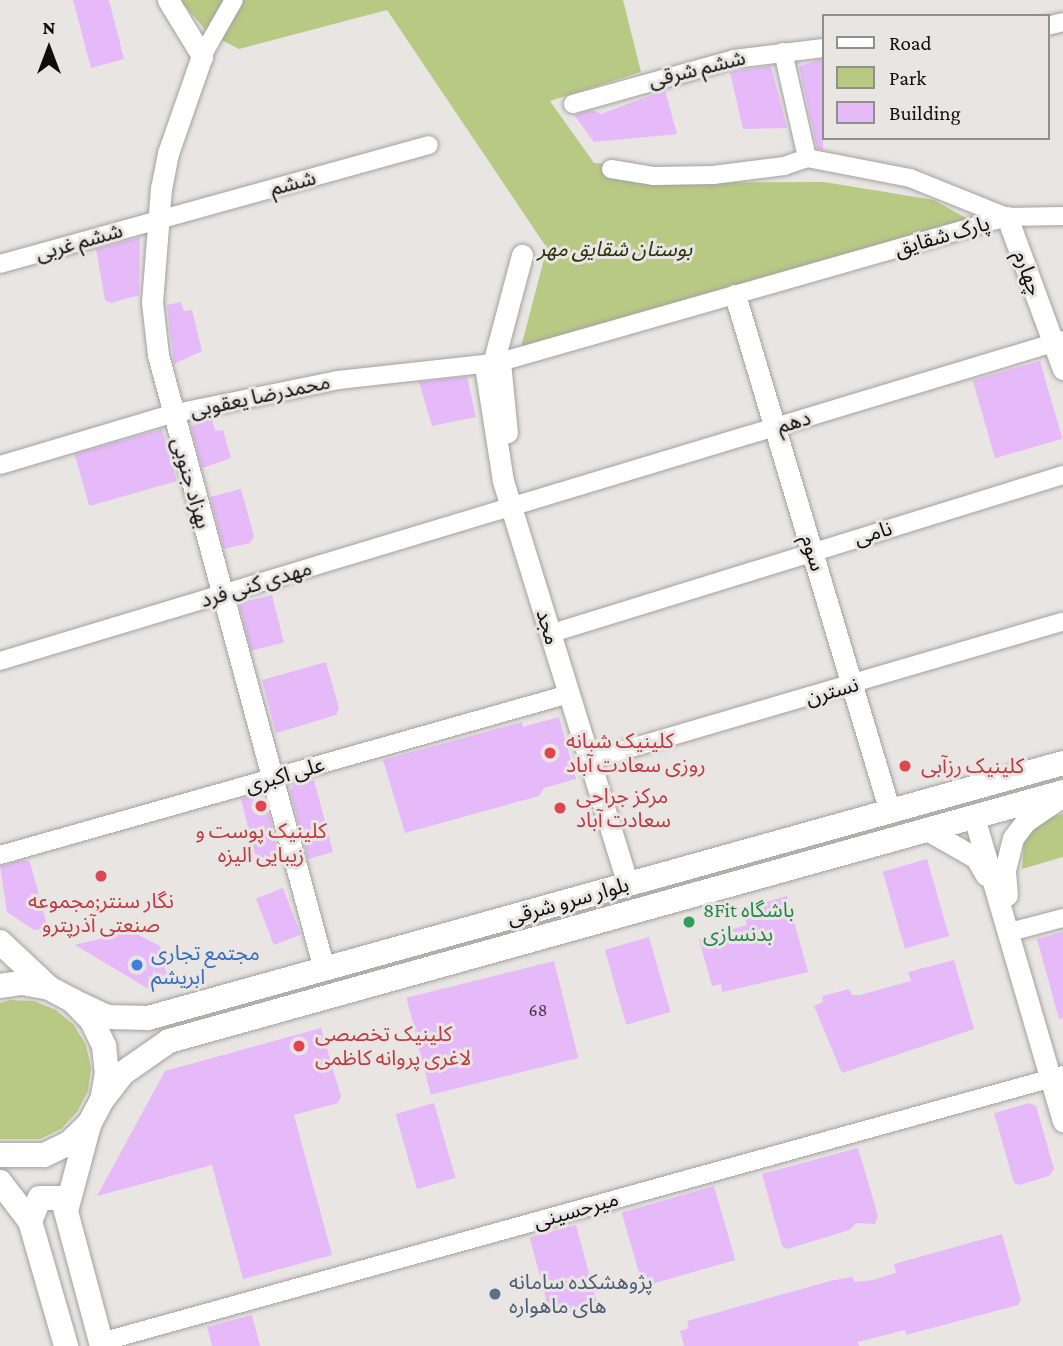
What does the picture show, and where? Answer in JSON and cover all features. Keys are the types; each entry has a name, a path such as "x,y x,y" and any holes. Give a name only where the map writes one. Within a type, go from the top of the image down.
{"main road":[{"name":"بلوار سرو شرقی","path":"49,988 107,1017 148,1018 1063,763"},
{"path":"967,790 974,817"},
{"name":"بلوار سرو شرقی","path":"102,1100 123,1073 169,1041 1063,794"},
{"path":"0,942 49,988"},
{"path":"0,986 22,983 49,988"},
{"path":"66,1211 89,1124 102,1100 107,1073 104,1046 92,1021 73,1001"},
{"path":"0,1155 44,1155 69,1143 89,1124"},
{"path":"0,1182 30,1221 66,1346"},
{"path":"30,1221 34,1203 40,1198 59,1198 66,1211 102,1344"}],"street":[{"path":"168,0 202,56 233,0"},
{"name":"ششم شرقی","path":"573,104 734,59 822,48"},
{"path":"783,52 807,158"},
{"name":"بهزاد جنوبی","path":"202,56 168,153 157,220 152,302 171,414 223,594 324,969"},
{"name":"ششم","path":"157,220 429,145"},
{"name":"پارک شقایق","path":"611,169 654,176 713,175 784,166 807,158 910,178 1007,217"},
{"path":"1007,217 1063,216"},
{"name":"پارک شقایق","path":"493,364 1007,217"},
{"name":"چهارم","path":"1007,217 1058,340 1063,369"},
{"name":"ششم غربی","path":"0,264 157,220"},
{"name":"مجد","path":"522,256 493,364 518,506 633,883"},
{"name":"سوم","path":"735,295 890,812"},
{"name":"دهم","path":"518,506 1058,340"},
{"name":"محمدرضا یعقوبی","path":"0,465 171,414 338,380 493,364"},
{"name":"نامی","path":"556,631 1063,475"},
{"name":"مهدی کنی فرد","path":"0,661 518,506"},
{"name":"نسترن","path":"595,759 1063,622"},
{"name":"علی اکبری","path":"0,855 575,693"},
{"path":"1010,932 1008,850 1026,821 1063,794"},
{"path":"974,817 1057,1077 1063,1121"},
{"path":"927,830 976,858 1010,932"},
{"path":"1010,932 1063,918"},
{"name":"میرحسینی","path":"102,1344 1057,1077"}],"green space":[{"name":"بوستان شقایق مهر","path":"180,0 623,0 641,72 550,101 594,163 606,164 635,183 824,182 934,200 973,222 521,347 547,248 387,10 239,49 208,33"},
{"path":"1063,814 1063,857 1022,869 1024,841 1038,820"},
{"path":"10,1000 34,1001 56,1010 74,1025 86,1045 91,1068 88,1091 77,1112 61,1129 40,1139 0,1139 0,1003"}],"building":[{"path":"73,0 109,0 124,59 91,68"},
{"path":"822,59 823,150 817,148 799,66"},
{"path":"771,66 787,128 743,129 730,72"},
{"path":"665,90 677,134 594,142 574,115 592,110 601,114"},
{"path":"140,237 139,295 111,303 105,300 96,249"},
{"path":"181,302 184,311 192,310 202,351 174,364 167,305"},
{"path":"1040,361 1062,439 995,458 973,380"},
{"path":"467,377 476,417 432,426 419,382"},
{"path":"212,419 215,431 223,430 231,458 202,468 191,426"},
{"path":"162,429 177,481 89,506 75,454"},
{"path":"241,489 254,536 250,543 224,549 210,497"},
{"path":"272,595 284,643 251,651 239,603"},
{"path":"326,662 339,708 336,715 276,733 262,680"},
{"path":"559,717 576,779 544,788 539,796 405,833 383,760 522,722 523,727"},
{"path":"314,780 333,852 308,859 290,791 293,785"},
{"path":"263,792 279,855 261,858 255,854 241,799"},
{"path":"927,859 949,936 905,949 883,872"},
{"path":"23,860 30,862 48,929 34,930 7,912 0,866"},
{"path":"283,888 301,935 274,945 256,898"},
{"path":"787,896 808,972 722,992 721,984 712,986 699,939 747,925 742,909"},
{"name":"مجتمع تجاری ابریشم","path":"131,931 160,946 169,983 147,988 75,945"},
{"path":"1063,932 1063,1018 1059,1019 1037,939"},
{"path":"649,937 670,1012 626,1025 605,950"},
{"path":"954,960 974,1029 842,1073 814,1006 823,1002 822,996 849,989 852,995 860,995 911,981 908,972"},
{"path":"554,961 578,1058 431,1095 407,998"},
{"path":"321,1028 341,1097 338,1103 294,1115 332,1255 243,1279 212,1165 97,1196 165,1071"},
{"path":"434,1103 455,1178 417,1189 396,1114"},
{"path":"1029,1103 1036,1106 1054,1169 1049,1176 1019,1185 1014,1183 994,1113"},
{"path":"858,1148 878,1216 875,1224 856,1223 850,1230 787,1249 782,1246 762,1174"},
{"path":"714,1186 735,1260 643,1286 622,1212"},
{"path":"576,1225 596,1301 550,1314 530,1237"},
{"path":"1002,1234 1021,1300 1018,1305 906,1335 905,1330 858,1342 859,1346 684,1346 680,1331 689,1328 687,1321 830,1281 852,1277 855,1282 873,1280 896,1273 894,1264"},
{"path":"252,1315 260,1346 212,1346 207,1327"}],"place":[{"name":"کلینیک شبانه روزی سعادت آباد","path":"550,753"},
{"name":"کلینیک رزآبی","path":"905,766"},
{"name":"کلینیک پوست و زیبایی الیزه","path":"261,806"},
{"name":"مرکز جراحی سعادت آباد","path":"560,808"},
{"name":"نگار سنتر;مجموعه صنعتی آذرپترو","path":"101,876"},
{"name":"8Fit باشگاه بدنسازی","path":"689,922"},
{"name":"مجتمع تجاری ابریشم","path":"137,965"},
{"name":"کلینیک تخصصی لاغری پروانه کاظمی","path":"299,1046"},
{"name":"پژوهشکده سامانه های ماهواره","path":"495,1294"}]}
